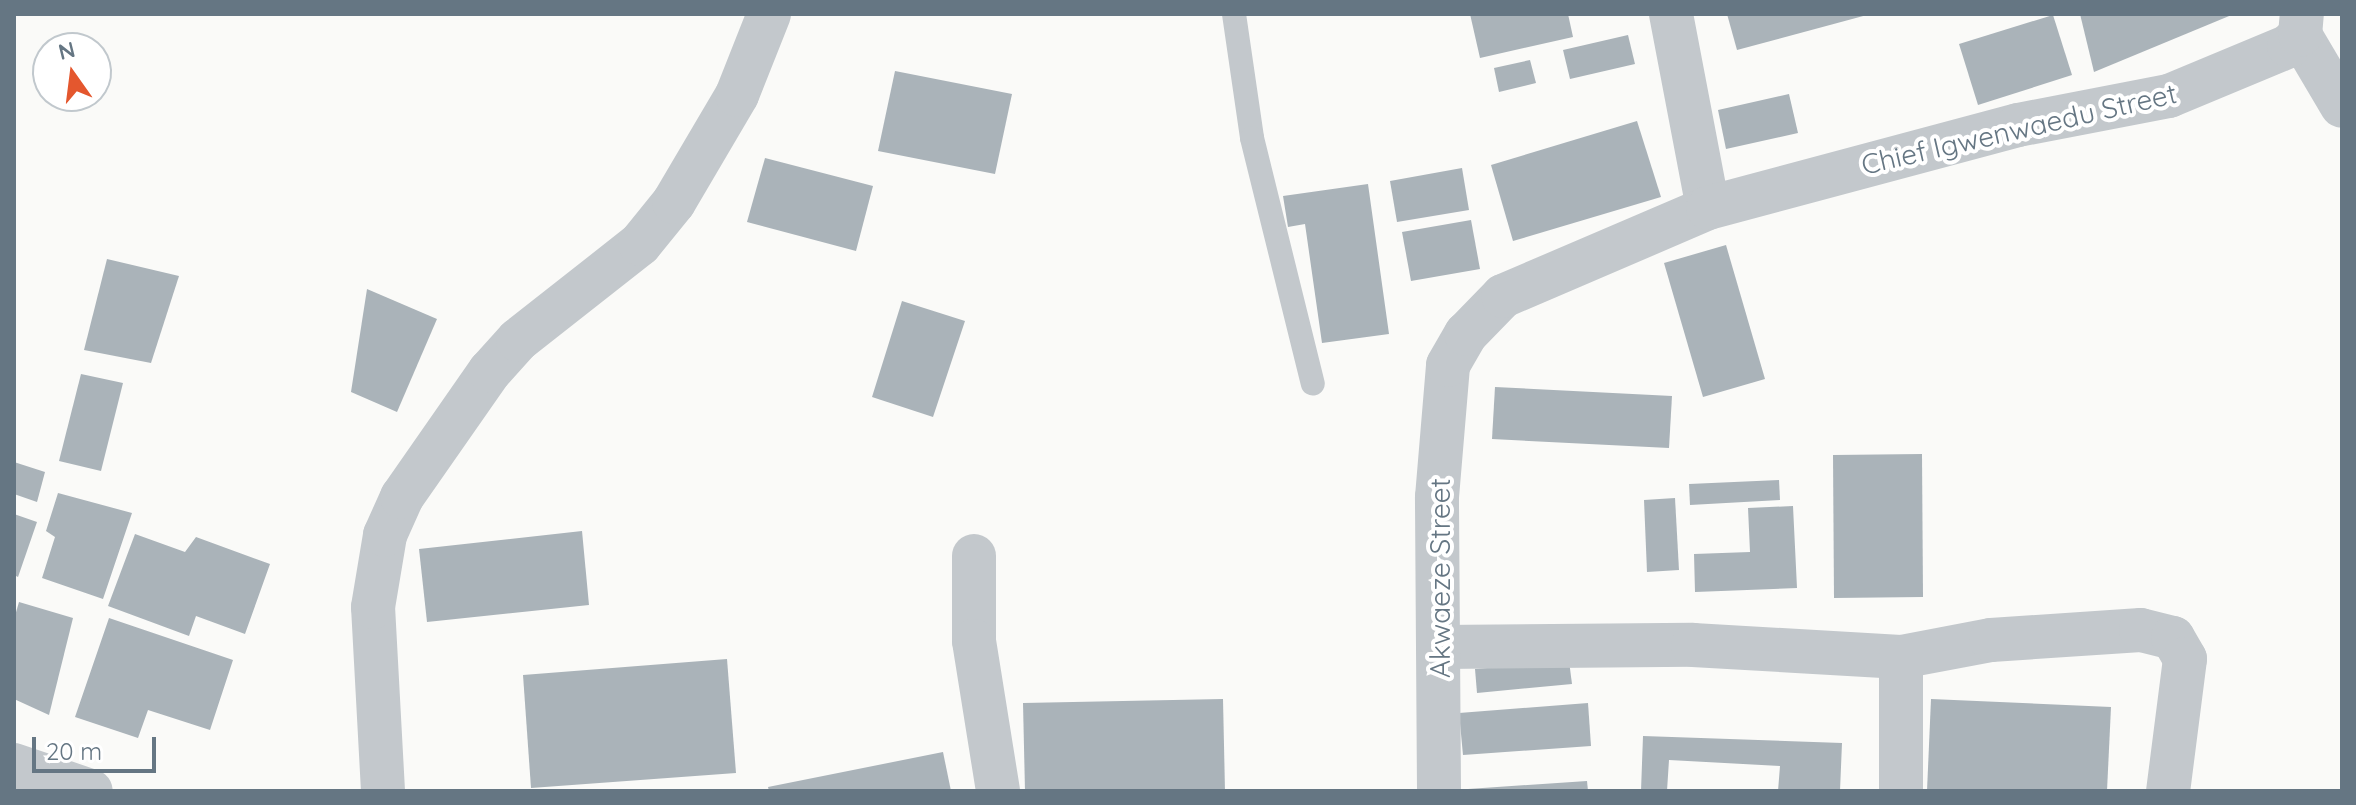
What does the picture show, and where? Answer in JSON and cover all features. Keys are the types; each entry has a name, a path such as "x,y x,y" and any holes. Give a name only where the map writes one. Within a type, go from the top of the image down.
{"street":[{"path":"383,791 373,607 385,535 402,497 490,371 518,340 640,244 674,202 737,95 769,14"},
{"path":"1671,14 1708,208"},
{"path":"2301,24 2342,106"},
{"name":"Chief Igwenwaedu Street","path":"1448,365 1466,334 1503,296 1708,208 2018,125 2169,96 2234,72 2301,24"},
{"name":"Akwaeze Street","path":"1439,791 1437,497 1448,365"},
{"path":"974,556 974,641 998,791"},
{"path":"1440,647 1693,645 1901,657 2066,632 2141,630 2173,638 2185,659 2168,791"},
{"path":"1901,657 1901,791"},
{"path":"14,765 91,791"}],"lane":[{"path":"1234,14 1252,138 1313,384"}],"building":[{"path":"1470,14 1568,14 1573,37 1480,58"},
{"path":"1727,14 1866,14 1867,15 1737,50"},
{"path":"2080,14 2234,14 2094,72"},
{"path":"2053,15 2072,75 1978,105 1959,44"},
{"path":"1628,35 1635,64 1570,79 1563,50"},
{"path":"1530,60 1536,83 1499,92 1494,68"},
{"path":"895,71 1012,94 995,174 878,151"},
{"path":"1789,94 1798,133 1726,149 1718,110"},
{"path":"1637,121 1661,197 1513,241 1491,165"},
{"path":"765,158 873,186 856,251 747,222"},
{"path":"1462,168 1469,210 1397,222 1390,181"},
{"path":"1368,184 1389,334 1322,343 1305,224 1288,227 1283,196"},
{"path":"1471,220 1480,269 1411,281 1402,232"},
{"path":"1726,245 1765,379 1703,397 1664,263"},
{"path":"107,259 179,276 151,363 84,350"},
{"path":"367,289 437,319 397,412 351,392"},
{"path":"902,301 965,321 933,417 872,397"},
{"path":"81,374 123,383 101,471 59,461"},
{"path":"1495,387 1672,396 1669,448 1492,439"},
{"path":"1922,454 1923,597 1834,598 1833,455"},
{"path":"14,462 45,472 37,502 14,494"},
{"path":"1779,480 1780,500 1690,505 1689,484"},
{"path":"58,493 132,513 103,599 42,578 55,537 46,531"},
{"path":"1675,498 1679,570 1647,572 1644,500"},
{"path":"1793,506 1797,588 1695,592 1694,554 1750,552 1748,508"},
{"path":"14,514 37,522 18,577 14,575"},
{"path":"582,531 589,605 427,622 419,549"},
{"path":"135,534 185,552 196,537 270,564 245,634 196,616 189,636 108,606"},
{"path":"19,602 73,618 49,715 14,699 14,619"},
{"path":"109,618 233,660 210,730 148,710 138,738 75,717"},
{"path":"727,659 736,773 531,788 523,675"},
{"path":"1569,661 1572,684 1477,693 1475,669"},
{"path":"1223,699 1225,791 1025,791 1023,703"},
{"path":"1931,699 2111,707 2107,791 1927,791"},
{"path":"1588,703 1591,746 1463,755 1459,713"},
{"path":"1643,736 1842,743 1840,791 1778,791 1780,766 1669,760 1667,791 1641,791"},
{"path":"943,752 951,791 769,791 768,787"},
{"path":"1587,781 1588,791 1468,789"}]}
